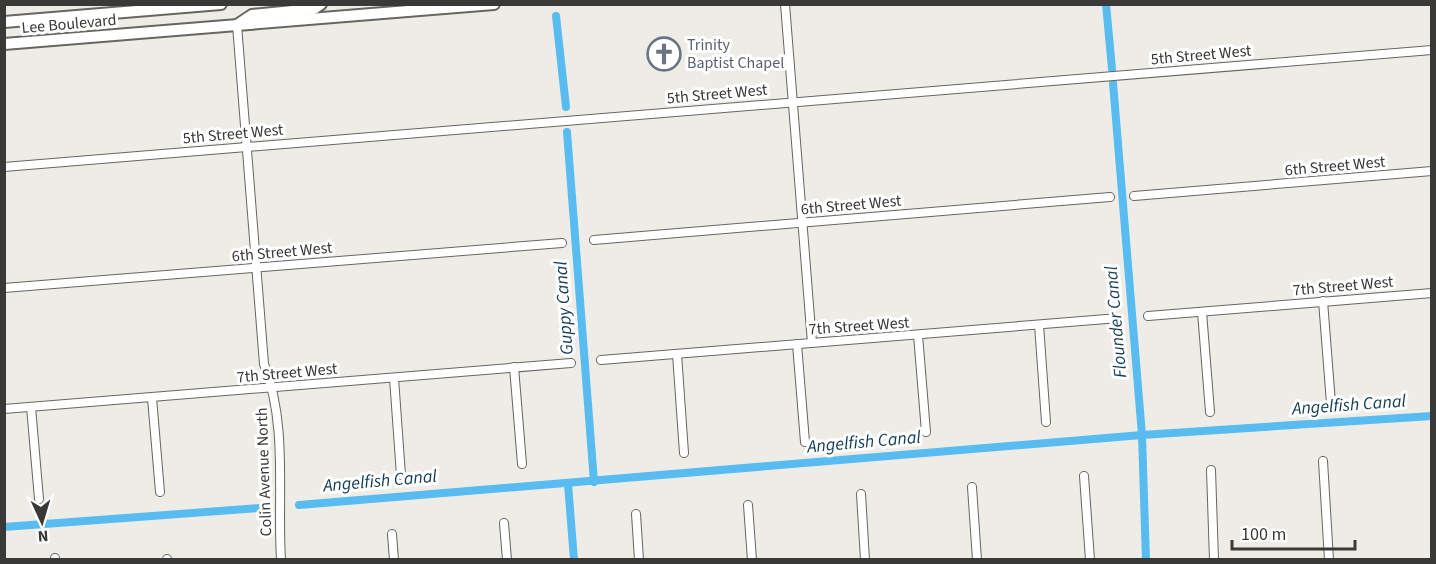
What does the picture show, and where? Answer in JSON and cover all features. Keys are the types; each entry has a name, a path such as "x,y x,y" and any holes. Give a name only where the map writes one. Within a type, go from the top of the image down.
{"main road":[{"name":"Lee Boulevard","path":"4,22 221,4"},
{"path":"237,25 252,15 314,9 321,4"},
{"name":"Lee Boulevard","path":"4,44 418,8 494,4"}],"street":[{"path":"785,4 812,343"},
{"name":"Colin Avenue North","path":"237,25 264,364 273,387 281,479 278,519 281,560"},
{"name":"5th Street West","path":"4,166 1431,50"},
{"name":"6th Street West","path":"1134,196 1431,171"},
{"name":"6th Street West","path":"594,240 1110,197"},
{"name":"6th Street West","path":"4,288 562,243"},
{"name":"7th Street West","path":"1148,316 1431,293"},
{"path":"1323,301 1331,403"},
{"path":"1202,312 1210,412"},
{"name":"7th Street West","path":"601,360 1119,318"},
{"path":"1039,325 1046,422"},
{"path":"918,334 926,432"},
{"path":"797,344 805,442"},
{"path":"677,354 684,453"},
{"name":"7th Street West","path":"4,409 572,363"},
{"path":"514,368 522,464"},
{"path":"394,378 401,475"},
{"path":"152,398 160,492"},
{"path":"31,407 39,499"},
{"path":"1323,461 1329,560"},
{"path":"1211,470 1214,560"},
{"path":"1084,476 1090,560"},
{"path":"972,487 977,560"},
{"path":"861,494 865,560"},
{"path":"748,505 752,560"},
{"path":"636,514 639,560"},
{"path":"504,522 507,560"},
{"path":"392,534 394,560"}],"waterway":[{"name":"Flounder Canal","path":"1106,4 1112,69"},
{"name":"Guppy Canal","path":"556,16 566,107"},
{"name":"Flounder Canal","path":"1113,83 1142,435 1146,560"},
{"name":"Guppy Canal","path":"567,132 594,482"},
{"name":"Angelfish Canal","path":"299,505 1142,435 1432,416"},
{"path":"568,484 574,560"},
{"name":"Angelfish Canal","path":"4,527 260,508"}],"place":[{"name":"Trinity Baptist Chapel","path":"664,54"}]}
